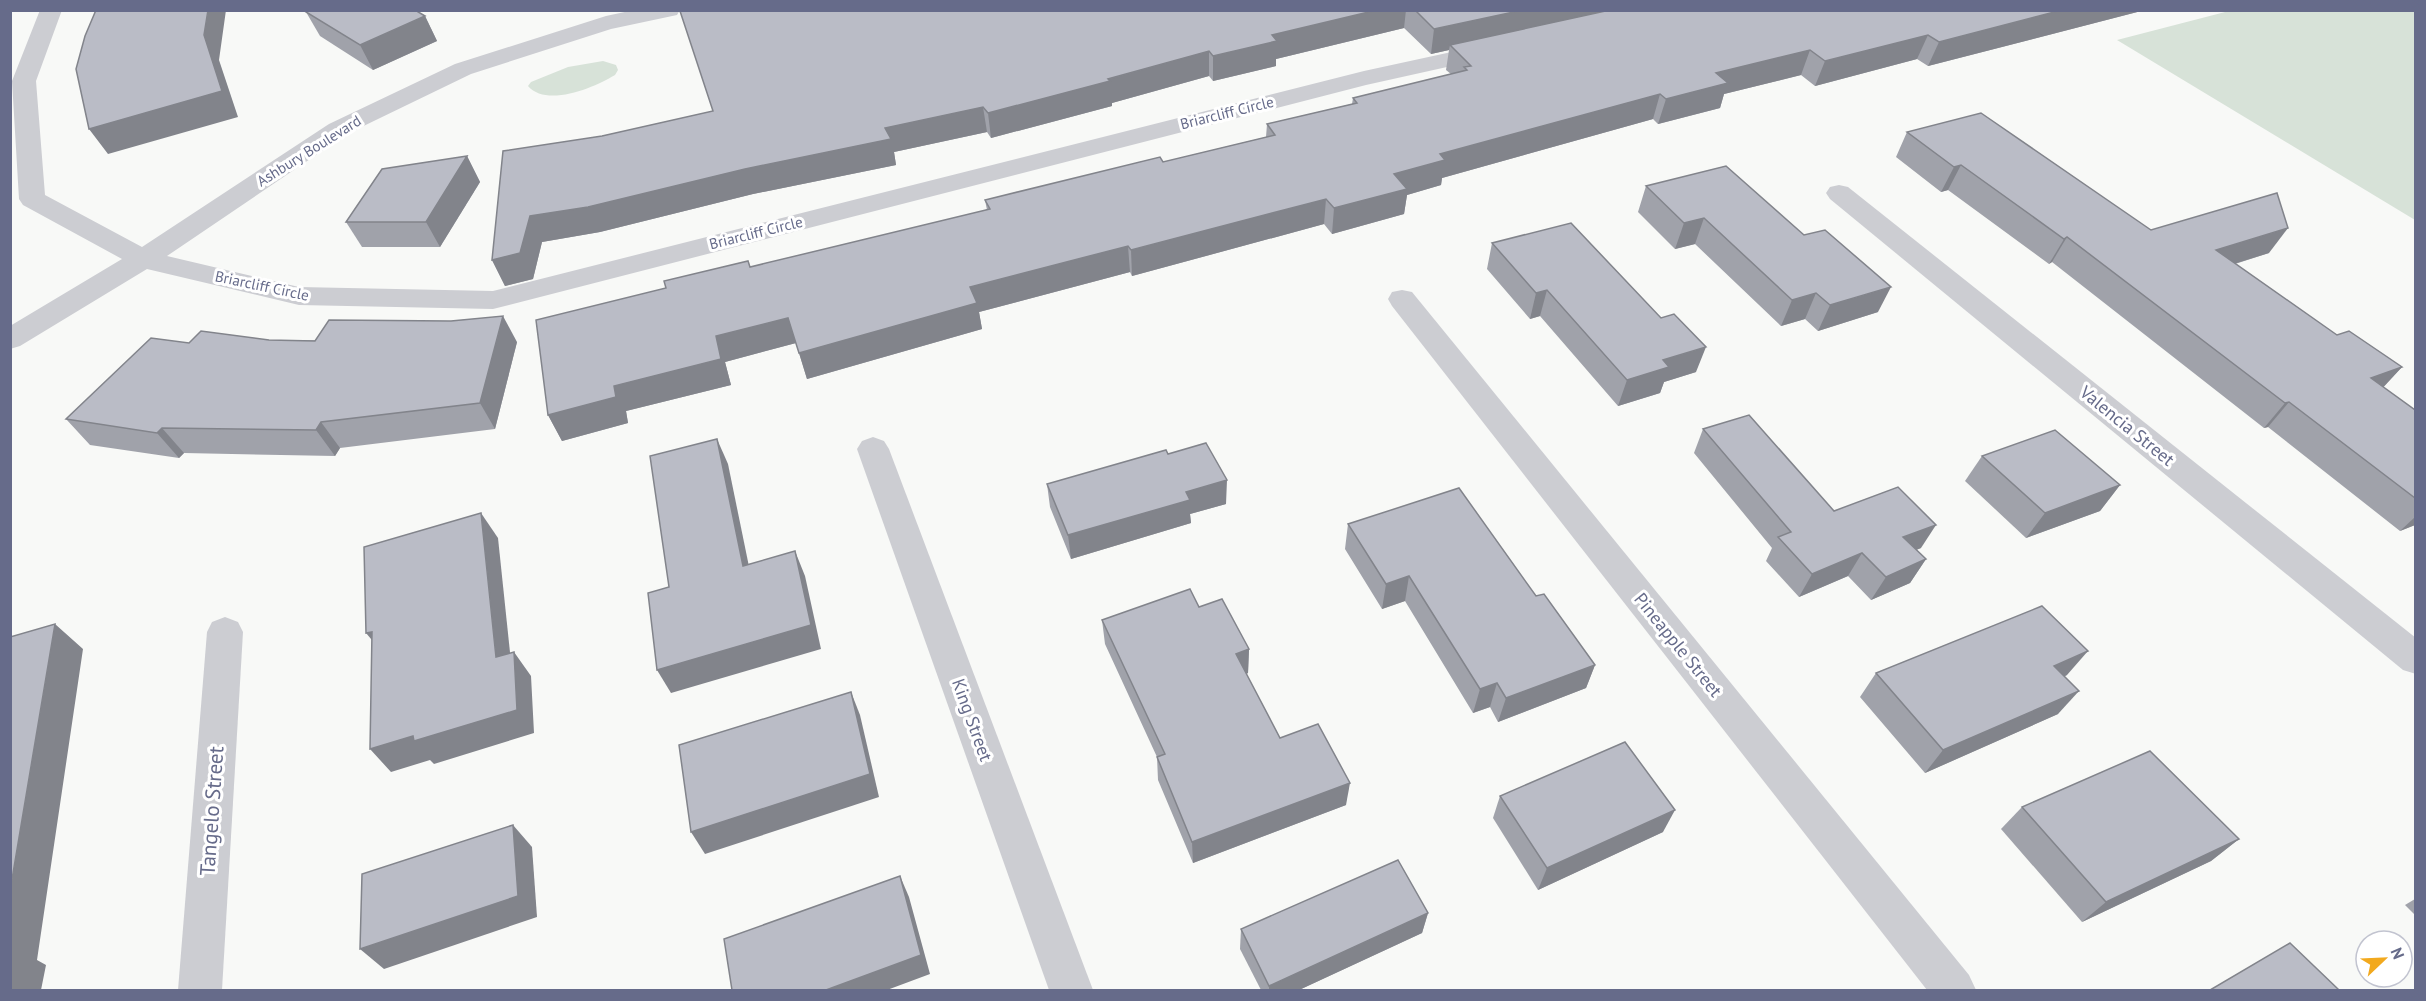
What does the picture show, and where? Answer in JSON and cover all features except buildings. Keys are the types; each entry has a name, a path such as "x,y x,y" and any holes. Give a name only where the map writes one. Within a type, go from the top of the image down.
{"street":[{"name":"Briarcliff Circle","path":"51,10 24,81 32,199 143,258 299,296 493,300 1352,81 1514,46"},
{"name":"Ashbury Boulevard","path":"10,339 143,258 338,129 463,69 606,23 669,10"},
{"name":"Valencia Street","path":"1839,193 2415,659"},
{"name":"Pineapple Street","path":"1402,299 1954,990"},
{"name":"King Street","path":"873,449 1071,990"},
{"name":"Tangelo Street","path":"200,990 225,632"}],"shaded area":[{"path":"2229,11 2415,11 2415,220 2117,40"},
{"path":"603,61 616,65 618,70 615,75 584,90 547,95 536,92 528,86 531,82 568,67"}]}
